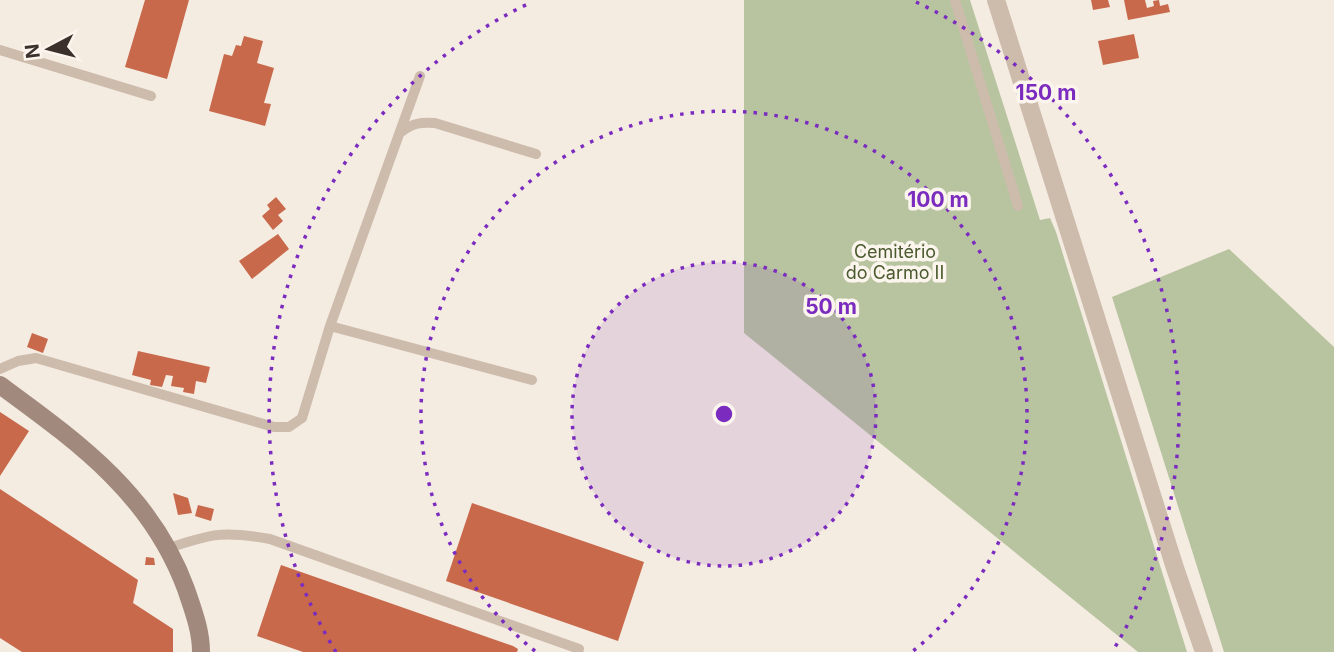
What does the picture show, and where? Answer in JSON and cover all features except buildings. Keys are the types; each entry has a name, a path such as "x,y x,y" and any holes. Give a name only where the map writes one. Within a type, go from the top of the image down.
{"main road":[{"path":"0,386 77,443 117,480 149,517 169,548 192,606 201,638 201,652"}],"street":[{"path":"996,0 1204,652"}],"lane":[{"path":"955,0 1018,206"},
{"path":"0,50 151,96"},
{"path":"0,369 18,361 36,358 274,427 289,427 302,418 330,326 420,76 401,132 410,125 435,123 536,154"},
{"path":"330,326 532,380"},
{"path":"169,548 206,535 232,533 270,539 579,649"}],"green space":[{"name":"Cemitério do Carmo II","path":"744,0 970,0 1040,220 1050,218 1056,232 1187,652 1138,652 744,333"},
{"path":"1229,249 1334,347 1334,652 1224,652 1112,297"}]}
